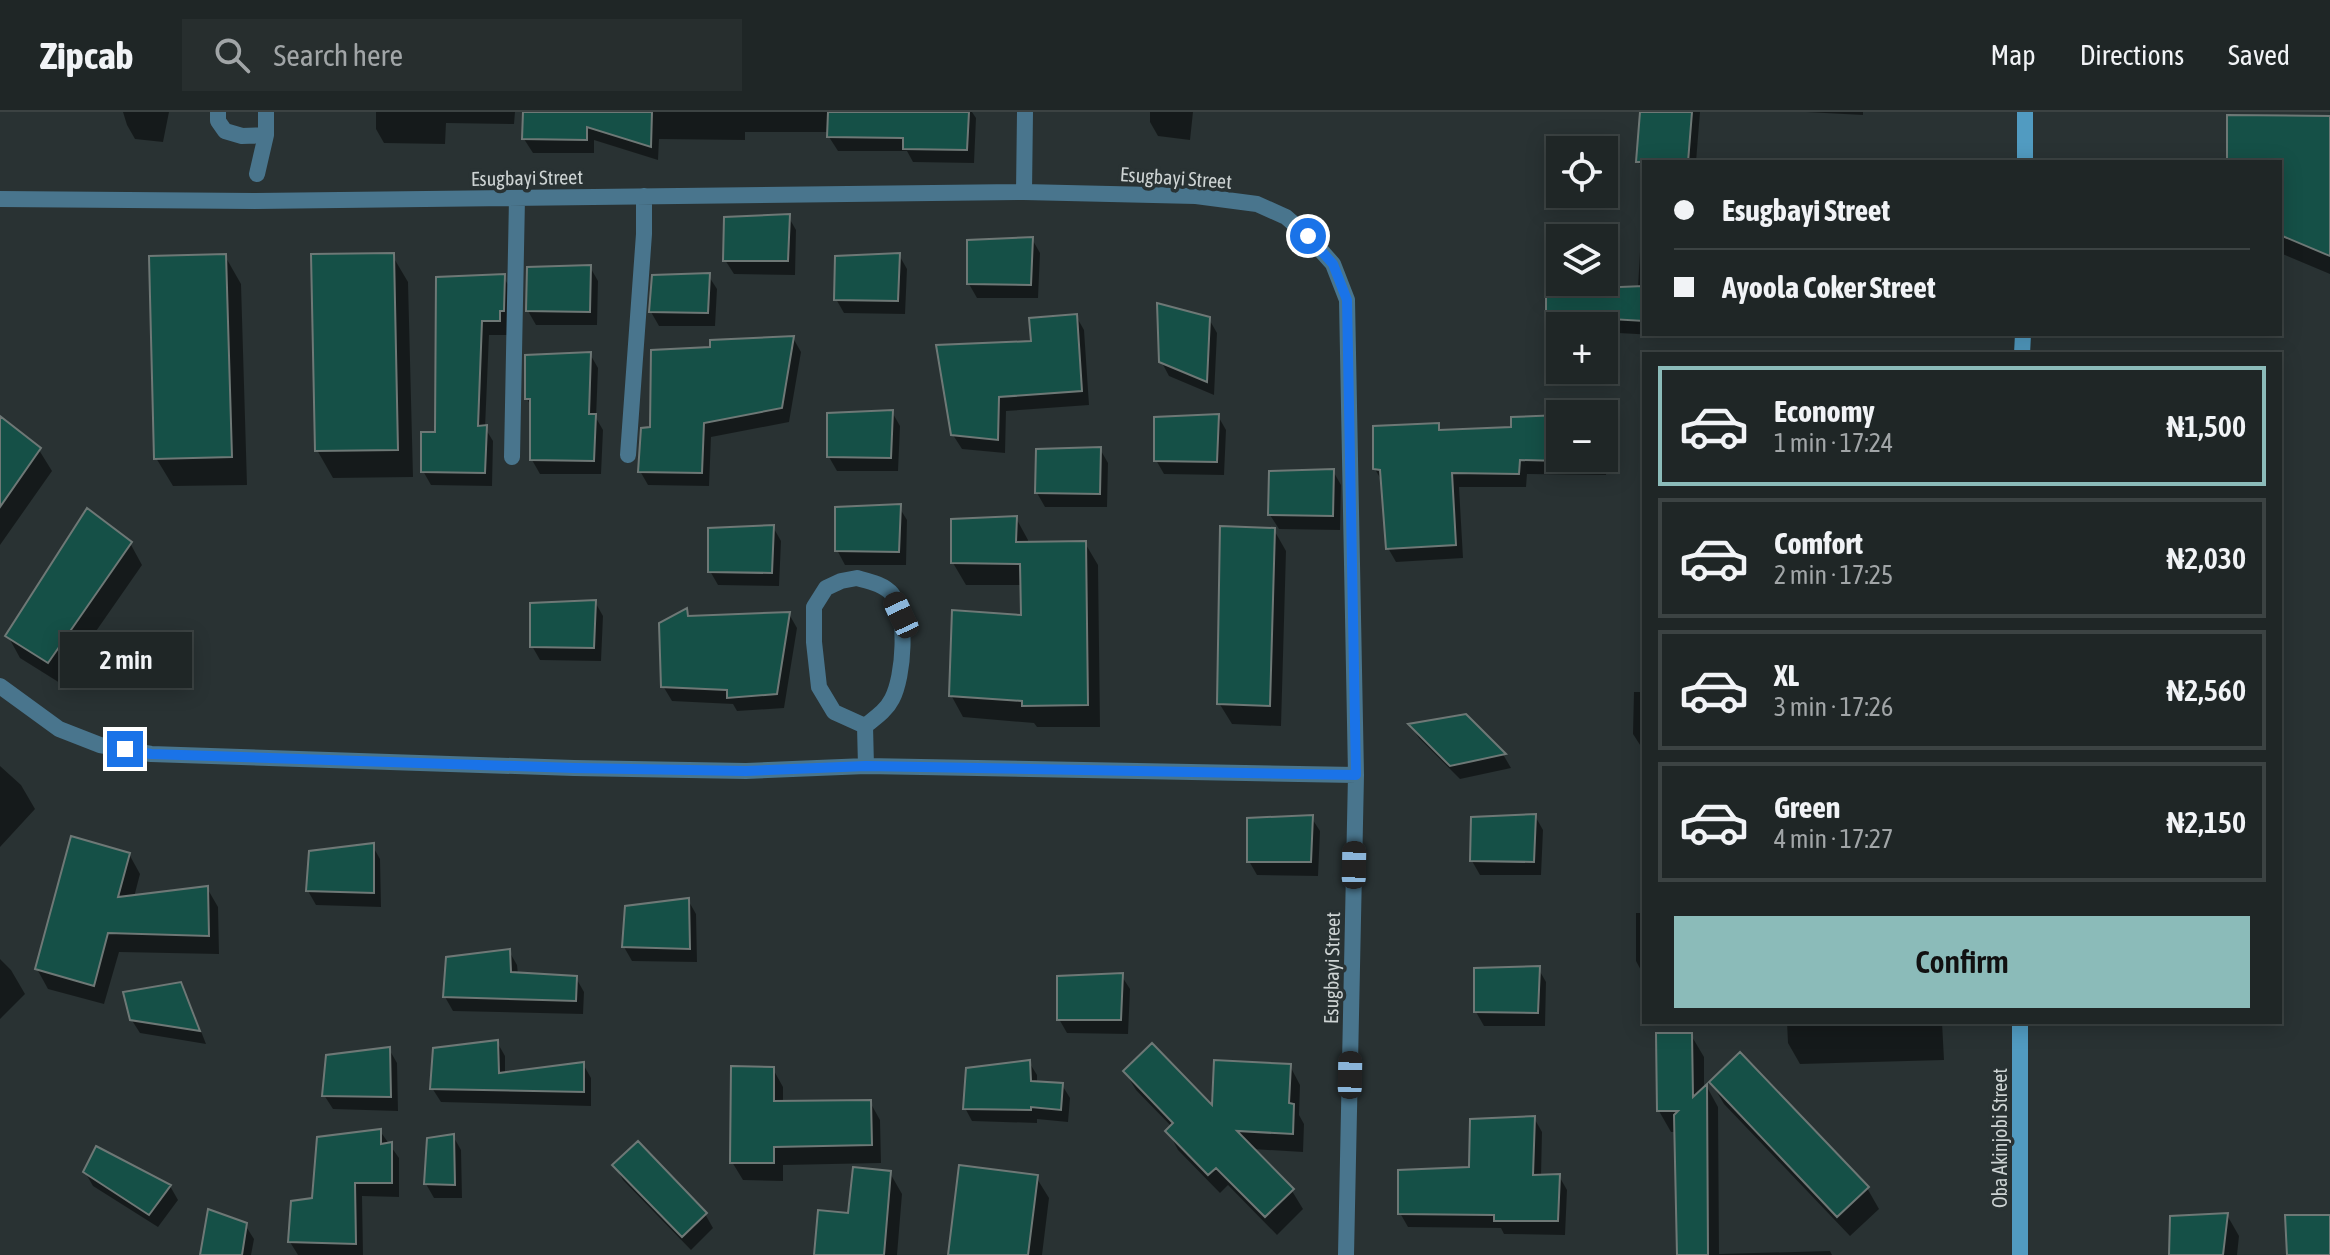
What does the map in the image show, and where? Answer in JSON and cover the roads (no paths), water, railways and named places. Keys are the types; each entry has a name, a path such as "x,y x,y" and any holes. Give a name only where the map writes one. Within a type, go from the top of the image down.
{"street":[{"path":"218,112 218,121 225,131 242,136 266,135"},
{"path":"257,174 266,135 266,112"},
{"path":"1024,192 1025,112"},
{"path":"2025,112 2025,160"},
{"name":"Esugbayi Street","path":"0,199 255,201 1024,192 1196,196 1257,204 1286,217 1333,264 1347,300 1356,775 1346,1255"},
{"path":"628,455 644,196"},
{"path":"512,457 517,198"},
{"path":"857,578 891,592 901,615 900,672 893,698 884,711 865,726 834,712 819,687 814,642 814,607 826,588 857,578"},
{"path":"0,686 59,729 100,745 151,754 746,771 866,766 1356,775"},
{"path":"865,726 866,766"},
{"name":"Oba Akinjobi Street","path":"2020,1024 2020,1255"}]}
